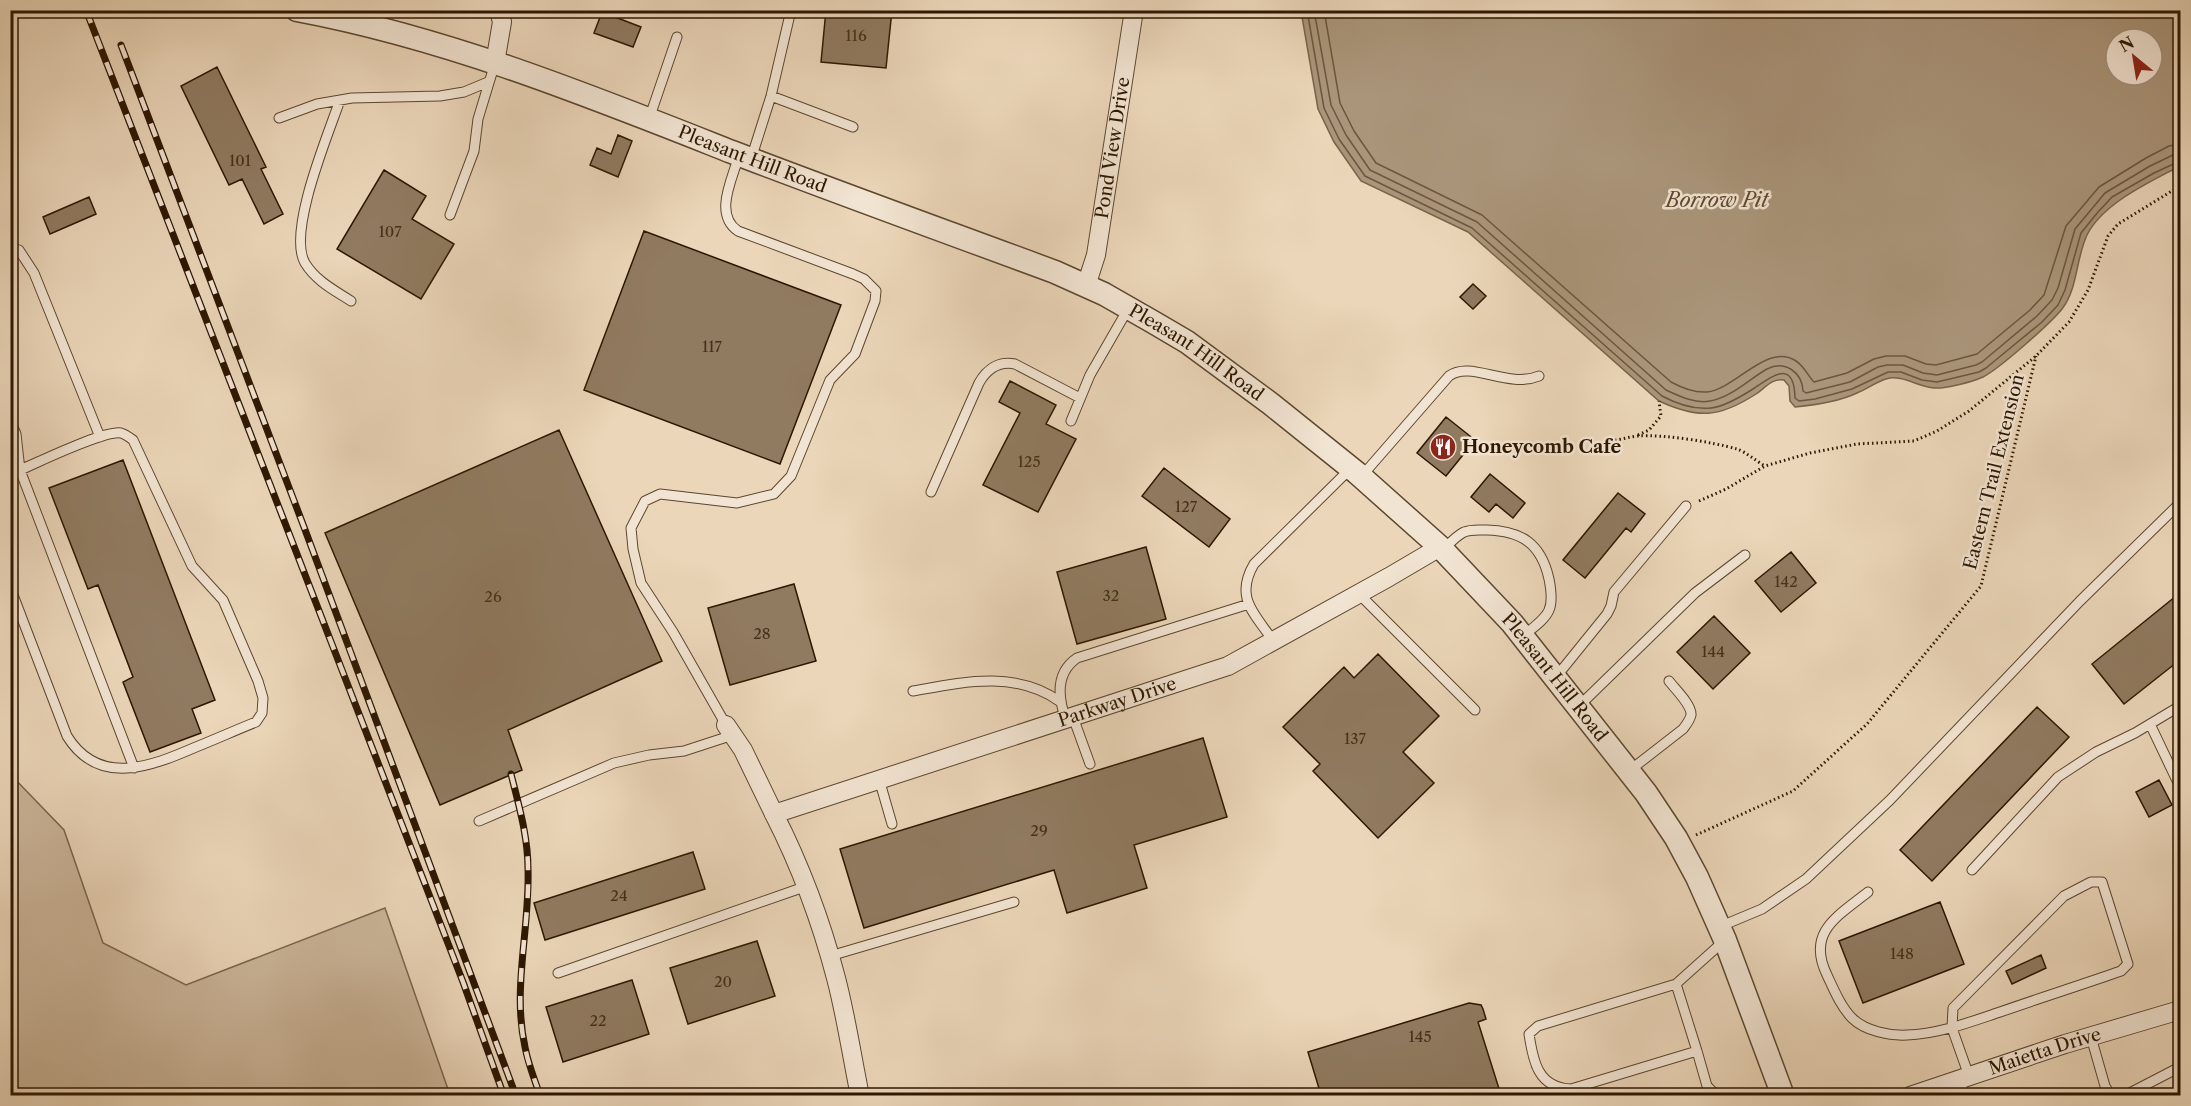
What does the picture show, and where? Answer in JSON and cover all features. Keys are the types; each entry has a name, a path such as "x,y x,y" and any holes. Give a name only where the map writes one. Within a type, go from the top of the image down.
{"street":[{"name":"Pleasant Hill Road","path":"297,10 384,29 492,72 649,119 1086,286 1129,307 1187,342 1271,404 1356,473 1442,548 1523,636 1579,706 1660,813 1697,877 1722,934 1783,1095"},
{"path":"492,72 502,22 499,10"},
{"name":"Pond View Drive","path":"1086,286 1096,255 1134,10"},
{"name":"Parkway Drive","path":"774,814 1228,666 1442,548"},
{"path":"729,730 743,750 797,860 807,886 837,980 860,1095"},
{"name":"Maietta Drive","path":"1910,1095 1964,1084 2091,1037 2181,1010"}],"lane":[{"path":"479,822 614,763 649,755 684,751 729,730 642,583 633,549 631,528 645,501 660,494 737,503 774,494 791,476 830,380 855,354 875,301 876,291 864,279 738,231 726,218 724,209 771,96 791,10"},
{"path":"649,119 677,37"},
{"path":"279,117 317,104 352,98 440,96 464,92 492,72"},
{"path":"450,215 474,151 478,119 492,72"},
{"path":"771,96 853,127"},
{"path":"340,100 313,176 299,242 304,262 316,277 351,301"},
{"path":"10,248 19,250 34,273 100,436"},
{"path":"1071,421 1090,375 1129,307"},
{"path":"931,492 979,383 993,367 1006,362 1016,364 1080,398"},
{"path":"1274,642 1249,604 1245,588 1246,578 1254,564 1356,473 1456,371 1478,372 1527,381 1539,376"},
{"path":"10,420 16,434 20,470 134,768"},
{"path":"10,587 67,736 74,748 92,761 111,767 134,768 156,764 256,722 262,713 263,698 258,681 223,600 192,566 133,440 123,433 100,436 20,470"},
{"path":"1696,1051 1571,1089 1559,1089 1539,1073 1532,1058 1529,1034 1538,1026 1676,984 1722,934 1806,879 1890,800 2072,609 2181,502"},
{"path":"1556,677 1607,614 1614,592 1686,506"},
{"path":"1442,548 1459,534 1467,530 1478,530 1511,532 1523,538 1537,550 1547,571 1552,595 1551,605 1547,614 1523,636"},
{"path":"1579,706 1695,593 1745,555"},
{"path":"1359,594 1475,710"},
{"path":"1059,702 1065,671 1070,663 1084,655 1249,604"},
{"path":"913,691 967,682 1009,681 1027,685 1050,695 1059,702 1070,718 1090,764"},
{"path":"1629,771 1683,729 1688,721 1691,714 1689,708 1669,681"},
{"path":"1971,870 2058,777 2096,752 2181,706"},
{"path":"2150,724 2181,787"},
{"path":"879,779 892,824"},
{"path":"1868,892 1831,922 1821,937 1820,950 1825,971 1839,1000 1853,1020 1882,1034 1909,1035 1952,1028 2121,971 2128,964 2102,882 2091,882 2064,896 1953,1008 1952,1028 1964,1084"},
{"path":"558,973 807,886"},
{"path":"830,956 1014,902"},
{"path":"1676,984 1707,1086 1717,1095"},
{"path":"2091,1037 2105,1086 2111,1095"},
{"path":"2124,1095 2181,1067"}],"path":[{"path":"1686,506 1726,489 1765,466 1810,453 1857,444 1914,441 1937,431 1969,411 2036,356 2069,322 2088,290 2108,236 2118,224 2181,186"},
{"name":"Eastern Trail Extension","path":"1676,838 1700,835 1793,791 1867,724 1981,586 2036,356"},
{"path":"1606,441 1619,441 1649,430 1661,416 1659,401"},
{"path":"1637,436 1662,436 1738,450 1765,466"}],"shaded area":[{"path":"10,774 64,830 103,943 186,985 385,908 450,1095 11,1095"}],"water":[{"name":"Borrow Pit","path":"1301,11 2180,11 2180,166 2116,203 2094,224 2083,244 2067,301 2056,316 2036,335 1983,377 1939,388 1892,378 1882,380 1842,399 1795,407 1790,401 1789,386 1784,380 1780,380 1772,382 1743,402 1719,412 1697,413 1673,407 1659,401 1468,232 1361,181 1334,142 1318,109"}],"building":[{"path":"826,10 892,10 886,68 821,62"},
{"path":"602,12 641,27 633,47 594,33"},
{"path":"217,67 266,167 261,169 283,214 264,224 242,179 229,185 181,86"},
{"path":"618,135 632,141 618,177 590,165 597,148 611,154"},
{"path":"384,170 426,196 412,219 454,244 421,299 337,249"},
{"path":"89,197 96,214 50,234 43,217"},
{"path":"644,231 841,305 780,464 584,390"},
{"path":"1473,284 1486,296 1473,309 1460,297"},
{"path":"1010,381 1056,405 1046,424 1076,439 1038,512 983,485 1020,413 999,402"},
{"path":"1446,417 1475,440 1446,476 1417,453"},
{"path":"559,430 662,661 508,730 522,770 440,805 325,533"},
{"path":"123,460 215,700 192,709 201,733 150,752 123,682 133,677 98,585 88,589 49,488"},
{"path":"1164,468 1230,519 1209,547 1142,496"},
{"path":"1490,474 1525,503 1513,518 1496,504 1489,512 1471,497"},
{"path":"1618,493 1645,514 1631,532 1626,528 1585,578 1563,560"},
{"path":"1146,547 1166,619 1077,644 1057,572"},
{"path":"1791,552 1816,583 1781,612 1755,581"},
{"path":"794,584 816,661 730,685 708,608"},
{"path":"2181,592 2181,659 2124,704 2092,664"},
{"path":"1714,616 1750,653 1713,689 1677,652"},
{"path":"1378,654 1439,716 1403,752 1434,783 1378,838 1313,771 1320,764 1283,727 1344,667 1354,678"},
{"path":"2037,707 2069,737 1932,881 1900,850"},
{"path":"1203,738 1227,817 1134,845 1147,888 1067,913 1054,870 864,928 840,849"},
{"path":"2159,780 2172,805 2149,817 2136,792"},
{"path":"693,852 705,889 545,940 534,903"},
{"path":"1940,902 1964,964 1863,1003 1839,941"},
{"path":"757,941 775,996 688,1024 670,968"},
{"path":"2041,955 2046,968 2012,984 2006,971"},
{"path":"632,980 649,1034 563,1062 546,1007"},
{"path":"1469,1003 1481,1005 1483,1009 1486,1019 1478,1022 1501,1095 1321,1095 1308,1052"}],"railway":[{"path":"86,10 463,982 504,1096"},
{"path":"121,45 516,1096"},
{"path":"511,774 528,857 528,891 520,1003 521,1025 528,1060 540,1096"}],"place":[{"name":"Honeycomb Cafe","path":"1443,447"}]}
